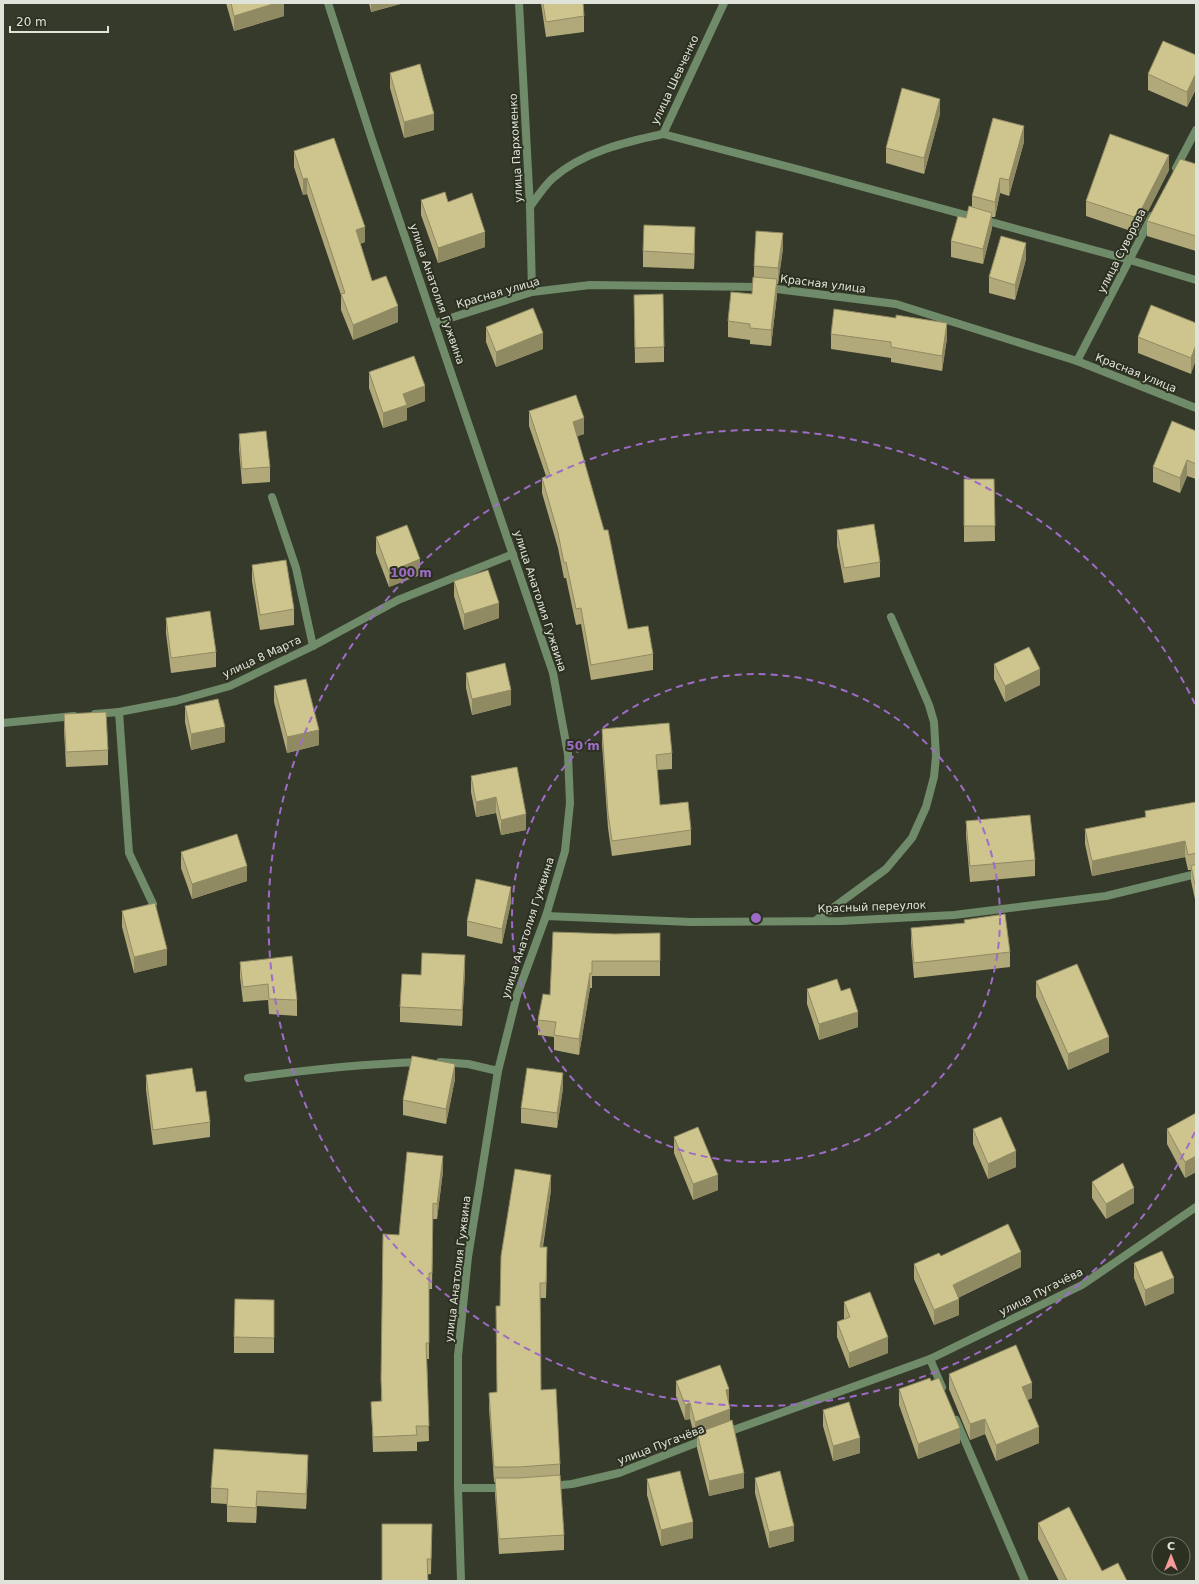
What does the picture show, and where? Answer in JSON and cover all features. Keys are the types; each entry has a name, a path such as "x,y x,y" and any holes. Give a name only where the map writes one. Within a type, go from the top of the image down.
{"street":[{"name":"улица Анатолия Гужвина","path":"328,3 373,143 553,673 568,754 570,803 565,851 546,916 517,995 498,1071 468,1257 459,1349 458,1488 461,1581"},
{"name":"улица Пархоменко","path":"519,3 530,207 532,292"},
{"name":"улица Шевченко","path":"530,207 552,178 570,165 596,153 627,142 663,134 724,3"},
{"path":"1172,178 1196,130"},
{"path":"663,134 1130,260 1196,280"},
{"name":"улица Суворова","path":"1077,361 1154,212"},
{"name":"Красная улица","path":"435,323 532,292 590,285 761,287 896,304 1077,361 1196,408"},
{"path":"272,497 296,568 313,646"},
{"name":"улица 8 Марта","path":"3,723 119,712 176,701 230,686 313,646 398,600 513,554"},
{"path":"815,921 886,869 912,838 926,807 934,777 936,756 934,722 929,705 891,617"},
{"path":"119,712 129,853 153,904"},
{"name":"Красный переулок","path":"546,916 691,922 815,921 954,915 1106,896 1196,874"},
{"path":"248,1078 314,1069 378,1063 430,1062 468,1064 498,1071"},
{"name":"улица Пугачёва","path":"542,1486 572,1484 619,1473 676,1450 930,1359 1082,1285 1196,1208"},
{"path":"930,1359 946,1394"},
{"path":"952,1409 1025,1581"},
{"path":"458,1488 512,1488"}],"building":[{"path":"231,3 276,3 234,16"},
{"path":"543,3 583,3 584,16 546,22"},
{"path":"1163,41 1196,55 1196,73 1187,92 1148,74"},
{"path":"420,64 434,114 404,122 390,73"},
{"path":"902,88 940,99 924,158 886,148"},
{"path":"993,118 1024,126 1009,180 1000,178 995,202 972,196"},
{"path":"1110,134 1169,155 1137,218 1086,201"},
{"path":"334,138 365,227 356,230 372,281 386,276 398,306 353,325 341,294 345,293 307,178 303,179 294,151"},
{"path":"1180,159 1196,164 1196,236 1147,221"},
{"path":"445,192 448,202 472,193 485,232 438,248 421,200"},
{"path":"969,206 992,213 983,249 951,241 958,216 966,218"},
{"path":"644,225 695,227 694,254 643,251"},
{"path":"756,231 783,233 778,268 754,266"},
{"path":"1001,236 1026,243 1015,285 989,277"},
{"path":"753,277 777,279 771,330 750,328 750,324 728,321 731,292 752,294"},
{"path":"663,294 664,347 635,348 634,295"},
{"path":"1151,305 1196,323 1196,345 1191,358 1138,337"},
{"path":"533,308 543,333 496,352 486,327"},
{"path":"834,309 896,318 896,315 947,323 942,356 891,347 891,342 831,334"},
{"path":"414,356 425,386 403,394 407,405 383,413 369,372"},
{"path":"576,395 584,418 573,422 604,530 608,530 628,629 648,626 653,654 591,665 581,608 576,609 566,562 564,563 558,533 542,478 550,475 529,411"},
{"path":"1172,421 1196,431 1196,464 1187,460 1180,478 1153,467"},
{"path":"266,431 270,467 242,469 239,434"},
{"path":"964,479 994,479 995,526 964,526"},
{"path":"874,524 880,562 844,568 837,530"},
{"path":"407,525 420,559 389,572 376,537"},
{"path":"286,560 294,609 260,615 252,565"},
{"path":"488,570 499,603 464,614 454,581"},
{"path":"210,611 216,652 171,658 166,618"},
{"path":"1029,647 1040,669 1005,686 994,664"},
{"path":"505,663 511,690 472,699 466,673"},
{"path":"306,679 319,730 287,737 274,686"},
{"path":"218,699 225,727 191,734 185,706"},
{"path":"106,712 108,750 66,752 64,714"},
{"path":"669,723 672,753 656,755 660,805 688,802 691,830 612,841 608,813 602,729"},
{"path":"517,767 526,814 501,820 496,797 476,802 471,776"},
{"path":"1196,802 1196,853 1188,855 1185,841 1092,861 1085,829 1146,817 1145,811"},
{"path":"1030,815 1035,860 970,866 966,821"},
{"path":"237,834 247,866 192,884 181,852"},
{"path":"1196,864 1196,889 1191,866"},
{"path":"476,879 511,887 502,929 467,921"},
{"path":"155,903 167,949 134,957 122,911"},
{"path":"1005,914 1010,952 914,963 911,928 965,923 964,920"},
{"path":"553,932 615,934 660,933 660,961 592,961 592,973 590,973 579,1039 554,1035 556,1022 538,1020 543,994 550,995"},
{"path":"422,953 465,955 462,1010 400,1007 402,974 421,975"},
{"path":"292,956 297,1000 269,999 268,984 243,987 240,962"},
{"path":"1077,964 1109,1037 1068,1054 1036,981"},
{"path":"837,979 841,991 850,988 858,1012 819,1024 807,989"},
{"path":"412,1056 455,1064 446,1109 403,1100"},
{"path":"192,1068 196,1092 206,1091 210,1122 153,1130 146,1075"},
{"path":"527,1068 563,1073 557,1113 521,1108"},
{"path":"1196,1113 1196,1156 1185,1162 1167,1129"},
{"path":"1001,1117 1016,1151 988,1164 973,1129"},
{"path":"698,1127 718,1175 693,1184 674,1137"},
{"path":"407,1152 443,1156 437,1204 433,1203 432,1273 429,1273 429,1343 426,1343 429,1426 416,1426 417,1435 373,1437 371,1402 382,1401 383,1234 399,1235"},
{"path":"1123,1163 1134,1188 1106,1204 1092,1182"},
{"path":"515,1169 551,1175 540,1247 547,1247 546,1283 540,1283 541,1390 556,1389 560,1464 494,1467 489,1393 497,1392 496,1306 500,1306 501,1256"},
{"path":"1008,1224 1021,1252 953,1285 959,1299 934,1310 914,1264 939,1253 941,1256"},
{"path":"1162,1251 1174,1278 1145,1290 1134,1263"},
{"path":"870,1292 888,1337 849,1353 837,1322 850,1317 844,1302"},
{"path":"235,1299 274,1300 274,1338 234,1337"},
{"path":"1016,1345 1032,1383 1022,1387 1039,1427 996,1445 985,1419 970,1424 949,1374"},
{"path":"720,1365 729,1389 726,1390 730,1409 695,1422 690,1403 685,1405 676,1381"},
{"path":"930,1378 931,1381 939,1378 960,1428 918,1444 899,1389"},
{"path":"849,1402 860,1438 833,1446 823,1410"},
{"path":"732,1420 744,1473 709,1481 697,1433"},
{"path":"214,1449 308,1455 306,1494 257,1491 256,1508 227,1506 228,1489 211,1488"},
{"path":"680,1471 693,1522 661,1530 647,1479"},
{"path":"780,1471 794,1526 769,1532 755,1478"},
{"path":"560,1475 564,1535 499,1539 495,1478"},
{"path":"1069,1507 1102,1571 1118,1563 1127,1581 1067,1581 1038,1523"},
{"path":"382,1524 432,1524 431,1559 427,1559 428,1581 382,1581"}]}
